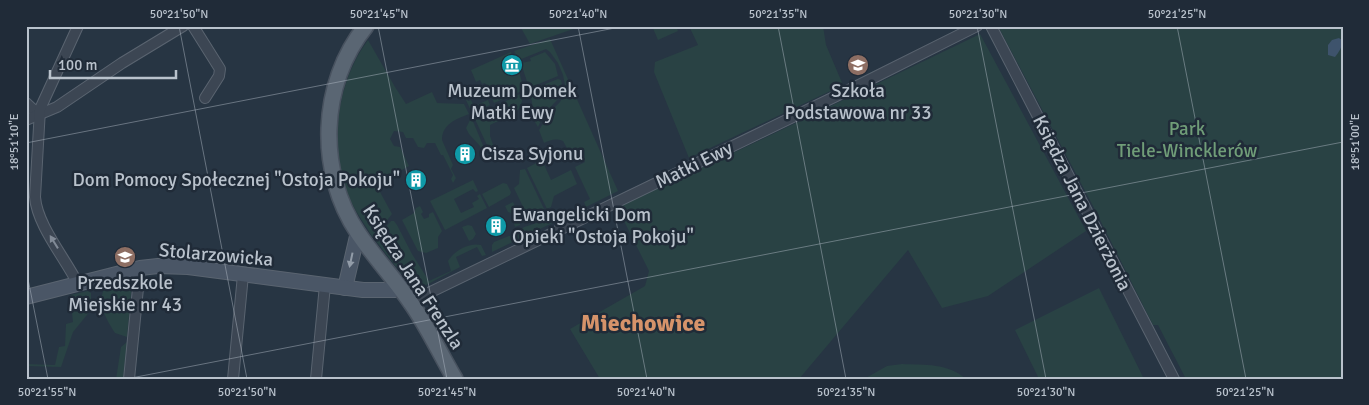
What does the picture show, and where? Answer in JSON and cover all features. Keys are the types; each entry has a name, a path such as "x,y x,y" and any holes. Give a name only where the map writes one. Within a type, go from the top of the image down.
{"main road":[{"name":"Księdza Jana Frenzla","path":"366,26 353,45 339,74 335,89 329,121 329,149 334,178 346,211 358,232 410,302 455,379"}],"street":[{"path":"78,26 42,102 39,116 36,207 44,226 78,284"},
{"path":"26,120 57,107 122,63 182,26"},
{"path":"194,26 220,69 219,76 205,98"},
{"name":"Matki Ewy","path":"410,302 977,26"},
{"name":"Księdza Jana Dzierżonia","path":"991,26 1174,379"},
{"path":"26,103 39,116"},
{"path":"345,288 358,232"},
{"name":"Stolarzowicka","path":"26,297 140,268 158,266 188,267 364,290 394,290 400,287"},
{"path":"128,379 140,268"},
{"path":"233,379 243,275"},
{"path":"316,379 325,285"}],"green space":[{"path":"520,26 582,26 530,44"},
{"path":"652,26 676,26 678,31 658,40"},
{"path":"689,26 823,26 826,45 843,85 689,158 654,72 655,62 698,45"},
{"name":"Park Tiele-Wincklerów","path":"998,26 1343,26 1343,379 1186,379 1158,325 1153,325"},
{"path":"980,34 1086,231 988,296 942,308 908,250 799,379 600,379 570,329 645,286 649,271 617,207"},
{"path":"550,39 618,191 586,207 584,202 590,199 575,167 585,162 581,153 572,157 563,141 560,140 544,143 539,130 551,111 560,102 566,90 558,63 546,49 519,60 514,51"},
{"path":"368,40 406,104 432,92 437,103 464,104 469,114 447,126 443,134 442,140 453,165 451,169 456,178 453,183 451,179 453,175 435,143 427,143 424,148 418,147 413,138 406,138 403,132 394,131 390,139 394,146 400,147 409,166 378,183 381,189 380,192 392,214 373,238 351,202 339,161 338,140 338,118 348,77"},
{"path":"511,52 513,57 504,62 505,66 502,68 505,74 509,72 510,75 519,71 524,90 494,103 485,83 482,84 480,80 476,82 471,70"},
{"path":"545,52 555,64 558,76 529,88 521,63 531,61 530,58"},
{"path":"558,79 561,80 561,93 538,127 535,122 530,90"},
{"path":"464,85 468,92 465,94 468,101 471,100 474,106 488,100 490,105 472,113 460,87"},
{"path":"522,93 522,102 516,112 490,125 490,136 496,153 492,156 474,117"},
{"path":"472,119 490,162 485,161 480,146 466,128"},
{"path":"542,160 551,180 571,170 577,184 554,196 551,207 547,209 527,168"},
{"path":"525,169 545,211 537,217 526,213 514,188 519,184 520,170"},
{"path":"473,180 478,191 476,192 473,189 454,199 461,213 474,207 472,203 479,199 477,196 480,194 487,208 445,230 430,201"},
{"path":"503,183 507,184 511,192 510,195 489,207 482,194"},
{"path":"513,202 520,216 520,225 515,227 511,213 508,212 505,206"},
{"path":"420,206 424,219 433,212 442,231 438,237 438,248 426,253 418,251 402,220 414,213 416,208"},
{"path":"566,214 567,216 492,252 494,242 519,232 524,227"},
{"path":"391,221 394,221 397,225 429,281 451,271 448,261 462,248 476,244 481,245 486,255 482,256 477,247 456,257 460,267 415,291 375,240"},
{"path":"472,226 476,234 469,241 462,227"},
{"path":"129,281 132,283 127,337 115,333 103,311 101,299 105,287"},
{"path":"1099,288 1144,379 1039,379 1015,330"},
{"path":"88,291 91,293 91,310 73,332 61,367 26,366 26,364 55,365 59,347 65,346 66,324 73,322 70,295"},
{"path":"127,342 123,379 116,379 121,347"},
{"path":"902,364 944,367 966,379 864,379 887,366"}],"water":[{"path":"1339,38 1343,41 1338,53 1335,57 1328,55 1328,45 1332,40"}],"place":[{"name":"Muzeum Domek Matki Ewy","path":"512,65"},
{"name":"Szkoła Podstawowa nr 33","path":"858,65"},
{"name":"Cisza Syjonu","path":"465,154"},
{"name":"Dom Pomocy Społecznej \"Ostoja Pokoju\"","path":"416,180"},
{"name":"Ewangelicki Dom Opieki \"Ostoja Pokoju\"","path":"496,226"},
{"name":"Przedszkole Miejskie nr 43","path":"125,257"}],"district":[{"name":"Miechowice","path":"643,323"}]}
